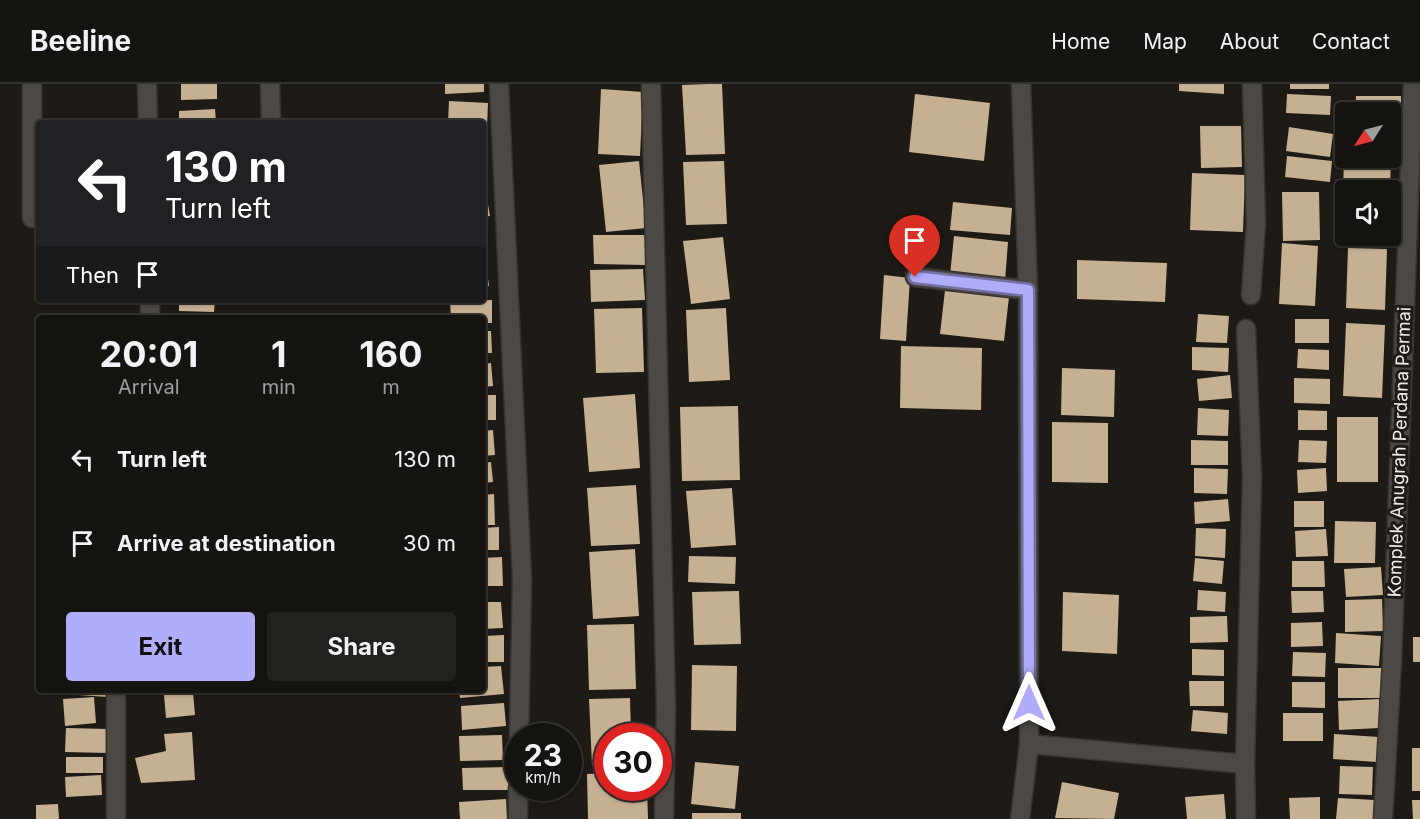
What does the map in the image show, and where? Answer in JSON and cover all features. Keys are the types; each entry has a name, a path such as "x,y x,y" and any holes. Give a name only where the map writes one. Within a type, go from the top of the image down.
{"street":[{"path":"32,84 32,218"},
{"path":"147,84 148,120"},
{"path":"270,84 271,120"},
{"path":"499,84 522,580 519,723"},
{"path":"651,84 666,709 664,819"},
{"path":"1020,819 1029,744 1028,290 1021,84"},
{"path":"1251,295 1256,223 1252,84"},
{"name":"Komplek Anugrah Perdana Permai","path":"1383,819 1392,661 1413,84"},
{"path":"915,277 1028,290"},
{"path":"1246,328 1252,478 1245,764 1246,819"},
{"path":"116,693 116,819"},
{"path":"1029,744 1245,764"},
{"path":"518,801 518,819"}],"building":[{"path":"181,84 217,84 217,99 181,100"},
{"path":"445,84 484,84 484,92 445,94"},
{"path":"722,84 725,154 686,155 682,85"},
{"path":"1179,84 1224,84 1224,94 1179,91"},
{"path":"1290,84 1329,84 1329,89 1290,89"},
{"path":"601,89 643,92 640,156 598,154"},
{"path":"915,94 990,103 984,161 909,152"},
{"path":"1287,94 1331,96 1330,115 1286,113"},
{"path":"1356,96 1401,96 1401,102 1356,102"},
{"path":"449,101 488,103 487,127 486,120 448,120"},
{"path":"215,109 216,120 179,120 179,111"},
{"path":"1200,126 1241,126 1242,167 1201,168"},
{"path":"1289,127 1333,134 1330,157 1286,151"},
{"path":"1287,156 1332,161 1330,182 1285,177"},
{"path":"639,161 646,228 606,232 599,165"},
{"path":"724,161 727,224 686,225 683,162"},
{"path":"1344,168 1391,168 1390,180 1343,180"},
{"path":"1192,173 1245,175 1243,232 1190,230"},
{"path":"1282,192 1319,192 1320,240 1283,241"},
{"path":"486,193 490,216 486,217"},
{"path":"953,202 1012,208 1010,235 950,230"},
{"path":"593,235 645,235 645,265 594,264"},
{"path":"954,236 1008,242 1005,281 950,275"},
{"path":"723,237 730,299 691,304 683,241"},
{"path":"1282,243 1318,246 1315,306 1279,304"},
{"path":"1348,248 1387,249 1385,310 1346,308"},
{"path":"1077,260 1167,263 1165,302 1077,299"},
{"path":"486,263 489,286 486,286"},
{"path":"643,269 645,300 591,302 590,270"},
{"path":"884,275 910,278 906,341 880,339"},
{"path":"945,290 1009,297 1004,341 940,334"},
{"path":"486,300 492,300 492,323 486,323 486,315 451,315 450,303 486,303"},
{"path":"179,303 215,303 214,312 179,311"},
{"path":"642,308 644,372 596,373 594,309"},
{"path":"726,308 730,380 689,382 686,310"},
{"path":"1198,314 1229,316 1227,343 1196,342"},
{"path":"1295,319 1329,319 1329,343 1295,343"},
{"path":"1346,323 1385,325 1382,398 1343,396"},
{"path":"486,331 491,331 492,353 486,353"},
{"path":"901,346 982,348 981,410 900,408"},
{"path":"1192,347 1229,348 1228,372 1192,370"},
{"path":"1298,349 1329,350 1329,370 1297,368"},
{"path":"491,363 493,386 486,387 486,364"},
{"path":"1062,368 1115,370 1114,417 1061,415"},
{"path":"1230,375 1232,398 1199,401 1197,379"},
{"path":"1294,378 1330,379 1330,404 1294,403"},
{"path":"635,394 640,468 589,472 583,398"},
{"path":"486,395 496,395 496,420 486,420"},
{"path":"738,406 740,480 682,481 680,407"},
{"path":"1198,408 1229,410 1228,436 1197,435"},
{"path":"1298,410 1327,411 1327,430 1298,430"},
{"path":"1337,417 1378,417 1378,482 1337,482"},
{"path":"1052,422 1108,423 1108,483 1052,482"},
{"path":"493,430 495,455 486,456 486,431"},
{"path":"1191,440 1228,441 1228,465 1191,465"},
{"path":"1299,440 1327,441 1326,463 1298,462"},
{"path":"491,462 493,482 486,483 486,463"},
{"path":"1194,468 1228,469 1227,494 1194,493"},
{"path":"1326,468 1327,491 1298,493 1297,470"},
{"path":"636,485 640,544 591,546 587,488"},
{"path":"732,488 736,545 691,548 686,491"},
{"path":"494,494 495,525 486,525 486,495"},
{"path":"1228,499 1230,521 1195,524 1194,502"},
{"path":"1294,501 1324,501 1324,527 1294,527"},
{"path":"1335,521 1376,522 1375,563 1334,563"},
{"path":"499,527 499,550 486,550 486,528"},
{"path":"1196,528 1226,529 1225,558 1195,556"},
{"path":"1326,529 1328,556 1296,557 1295,531"},
{"path":"635,549 639,616 593,619 589,552"},
{"path":"689,556 736,557 735,584 688,582"},
{"path":"502,557 503,586 486,586 486,558"},
{"path":"1195,558 1224,561 1222,584 1193,581"},
{"path":"1292,561 1324,561 1325,587 1292,587"},
{"path":"1381,567 1383,595 1346,597 1344,569"},
{"path":"1198,590 1226,592 1225,612 1197,610"},
{"path":"739,591 741,644 694,645 692,592"},
{"path":"1291,591 1323,591 1324,612 1292,613"},
{"path":"1063,592 1119,595 1117,654 1062,651"},
{"path":"1382,599 1383,631 1345,632 1345,600"},
{"path":"486,602 501,602 503,628 486,629"},
{"path":"1227,616 1228,642 1190,643 1190,617"},
{"path":"1322,622 1323,646 1291,647 1291,623"},
{"path":"634,624 636,689 589,690 587,625"},
{"path":"1336,633 1381,636 1379,666 1335,663"},
{"path":"504,635 504,662 486,662 486,636"},
{"path":"1413,637 1420,637 1420,662 1413,662"},
{"path":"1192,649 1224,650 1224,676 1192,675"},
{"path":"1293,652 1326,653 1325,677 1292,676"},
{"path":"692,665 737,666 736,731 691,730"},
{"path":"501,666 504,694 460,698 459,693 486,693 486,667"},
{"path":"1338,668 1383,668 1383,698 1338,698"},
{"path":"1189,681 1224,681 1224,706 1190,706"},
{"path":"1292,682 1325,682 1325,708 1292,707"},
{"path":"64,693 108,693 107,697"},
{"path":"193,693 195,715 166,718 164,695"},
{"path":"94,697 96,723 65,726 63,699"},
{"path":"630,698 631,723 594,723 594,765 592,765 589,699"},
{"path":"1379,699 1380,728 1339,730 1338,701"},
{"path":"504,703 506,723 504,726 462,730 461,706"},
{"path":"1193,710 1228,713 1227,734 1191,731"},
{"path":"1283,713 1323,713 1323,741 1283,741"},
{"path":"66,728 108,729 107,753 65,752"},
{"path":"192,732 195,780 141,783 135,758 166,751 164,734"},
{"path":"1334,734 1379,737 1377,762 1333,759"},
{"path":"502,735 503,760 460,761 459,736"},
{"path":"1412,748 1420,748 1420,791 1412,791"},
{"path":"66,757 103,757 103,773 66,773"},
{"path":"695,762 739,766 735,809 691,804"},
{"path":"1340,766 1373,767 1372,795 1339,794"},
{"path":"504,767 504,790 463,790 462,768"},
{"path":"587,774 594,774 594,801 647,801 648,819 588,819"},
{"path":"101,775 102,795 66,797 65,777"},
{"path":"1062,782 1119,793 1114,819 1055,818"},
{"path":"1224,794 1226,819 1187,819 1185,797"},
{"path":"1320,797 1320,819 1290,819 1289,798"},
{"path":"1338,798 1375,800 1373,819 1336,819"},
{"path":"504,799 507,819 460,819 459,802"},
{"path":"1412,800 1420,800 1420,819 1413,819"},
{"path":"58,804 59,819 36,819 36,805"},
{"path":"692,813 741,813 741,819 692,819"}],"route":[{"path":"915,277 1028,290 1029,703"}]}
